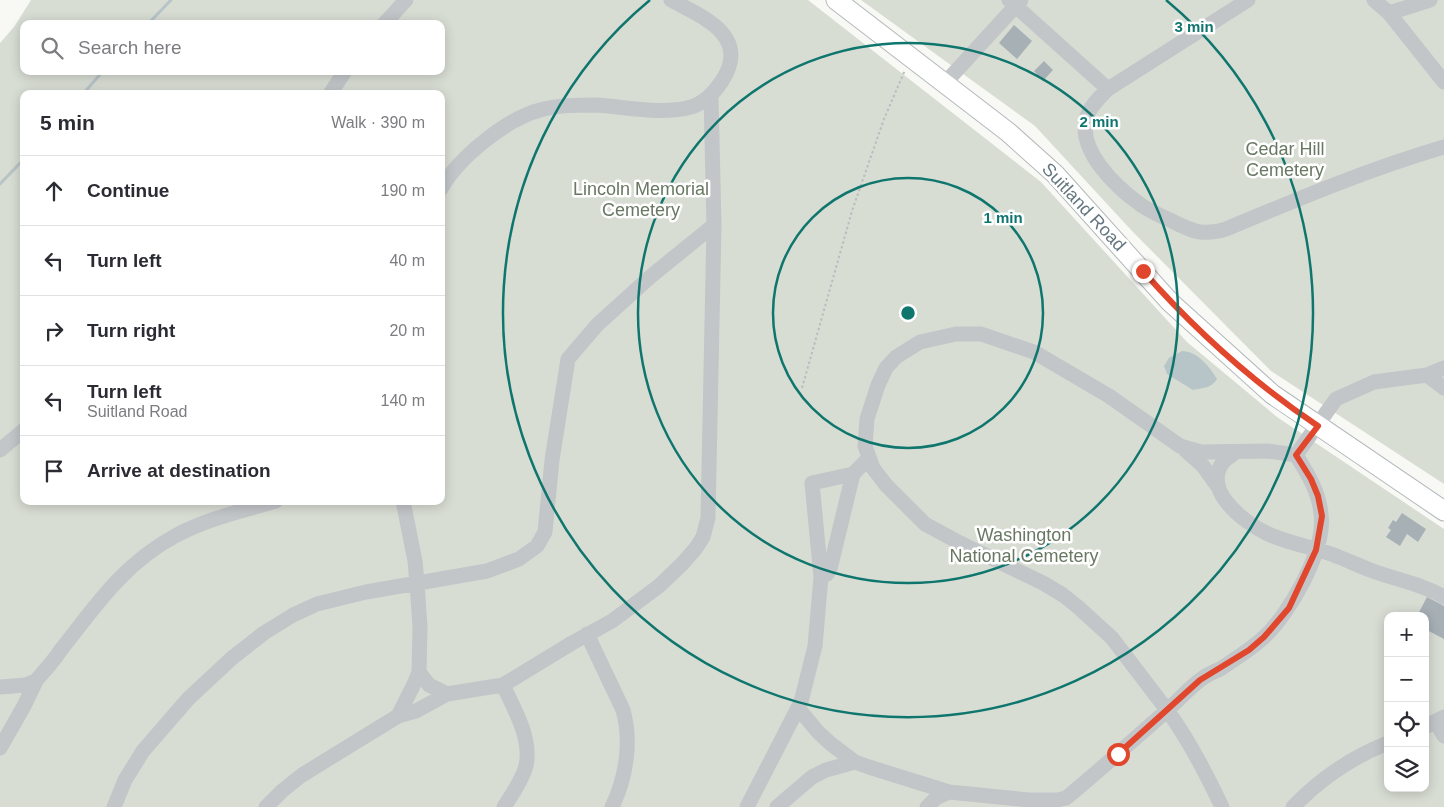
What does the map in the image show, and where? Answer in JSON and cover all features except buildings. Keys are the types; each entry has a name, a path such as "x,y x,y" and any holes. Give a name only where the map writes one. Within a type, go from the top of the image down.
{"main road":[{"name":"Suitland Road","path":"836,0 1008,132 1055,174 1170,302 1272,394 1444,511"}],"lane":[{"path":"388,20 406,0"},
{"path":"445,184 458,167 491,135 541,109 559,106 595,105 674,110 693,106 711,96 728,68 731,54 729,44 720,30 706,19 671,0"},
{"path":"1248,0 1108,89 1091,107 1086,123 1087,144 1098,163 1124,192 1142,206 1162,217 1200,232 1216,232 1321,189 1402,159 1444,146"},
{"path":"1374,0 1389,13 1444,82"},
{"path":"1389,13 1430,0"},
{"path":"945,83 1015,2 1108,89"},
{"path":"333,90 342,75"},
{"path":"266,807 302,775 398,716 416,711 447,694 503,685 539,662 612,621 659,586 696,548 706,527 712,361 714,225 711,96"},
{"path":"114,807 125,780 143,751 188,699 232,658 264,633 293,615 317,604 366,592 486,571 519,559 537,546 545,532 552,460 568,359 597,325 650,277 714,225"},
{"path":"1222,807 1200,760 1167,710 1112,638 1063,595 1043,583 925,524 886,485 873,468 865,446 867,419 871,400 886,368 896,357 920,342 948,335 970,333 981,334 1034,352 1109,396 1180,446 1203,466 1218,487 1220,493 1238,516 1248,523 1287,542 1330,553 1373,571 1431,589 1444,597"},
{"path":"1296,455 1336,399 1374,382 1427,375 1444,368"},
{"path":"1427,375 1444,388"},
{"path":"0,450 20,433"},
{"path":"798,708 818,732 855,762 949,792 1028,800 1057,800 1066,798 1200,680 1249,650 1264,637 1289,608 1316,550 1322,516 1318,496 1311,479 1296,455 1268,451 1201,452 1180,446"},
{"path":"1218,487 1219,470 1224,461 1236,452"},
{"path":"821,577 827,574 830,569 853,474 868,458"},
{"path":"747,807 798,708 804,693 815,646 821,577 812,482 853,474"},
{"path":"0,748 36,681 82,621 121,576 139,560 176,535 234,513 262,505"},
{"path":"398,716 420,672 420,627 415,561 404,505"},
{"path":"587,634 626,719 625,766 619,790 612,807"},
{"path":"420,672 429,684 447,694"},
{"path":"0,687 26,685 36,681"},
{"path":"503,685 525,737 527,756 526,766 519,783 504,807"},
{"path":"1435,722 1444,736"},
{"path":"1292,807 1319,782 1384,745"},
{"path":"777,807 812,777 826,770 855,762"},
{"path":"927,807 936,798 949,792"}],"path":[{"path":"802,388 852,211 884,119 911,57"}],"green space":[{"path":"31,0 808,0 1041,182 1187,342 1277,417 1444,529 1444,807 0,807 0,43 14,27"},
{"name":"Cedar Hill Cemetery","path":"861,0 1444,0 1444,484 1271,371 1132,231 1035,126"}],"shaded area":[{"path":"1182,351 1193,354 1202,360 1217,379 1215,382 1206,387 1193,390 1167,374 1164,366 1169,358"}],"waterway":[{"path":"152,20 171,0"},
{"path":"86,90 100,75"},
{"path":"0,184 20,163"}],"route":[{"path":"1118,754 1200,680 1249,650 1278,623 1289,608 1312,562 1320,538 1322,516 1318,496 1311,479 1296,455 1318,426 1272,394 1203,333 1170,302 1143,271"}],"park label":[{"name":"Lincoln Memorial Cemetery","path":"641,199"},
{"name":"Washington National Cemetery","path":"1024,545"}]}
